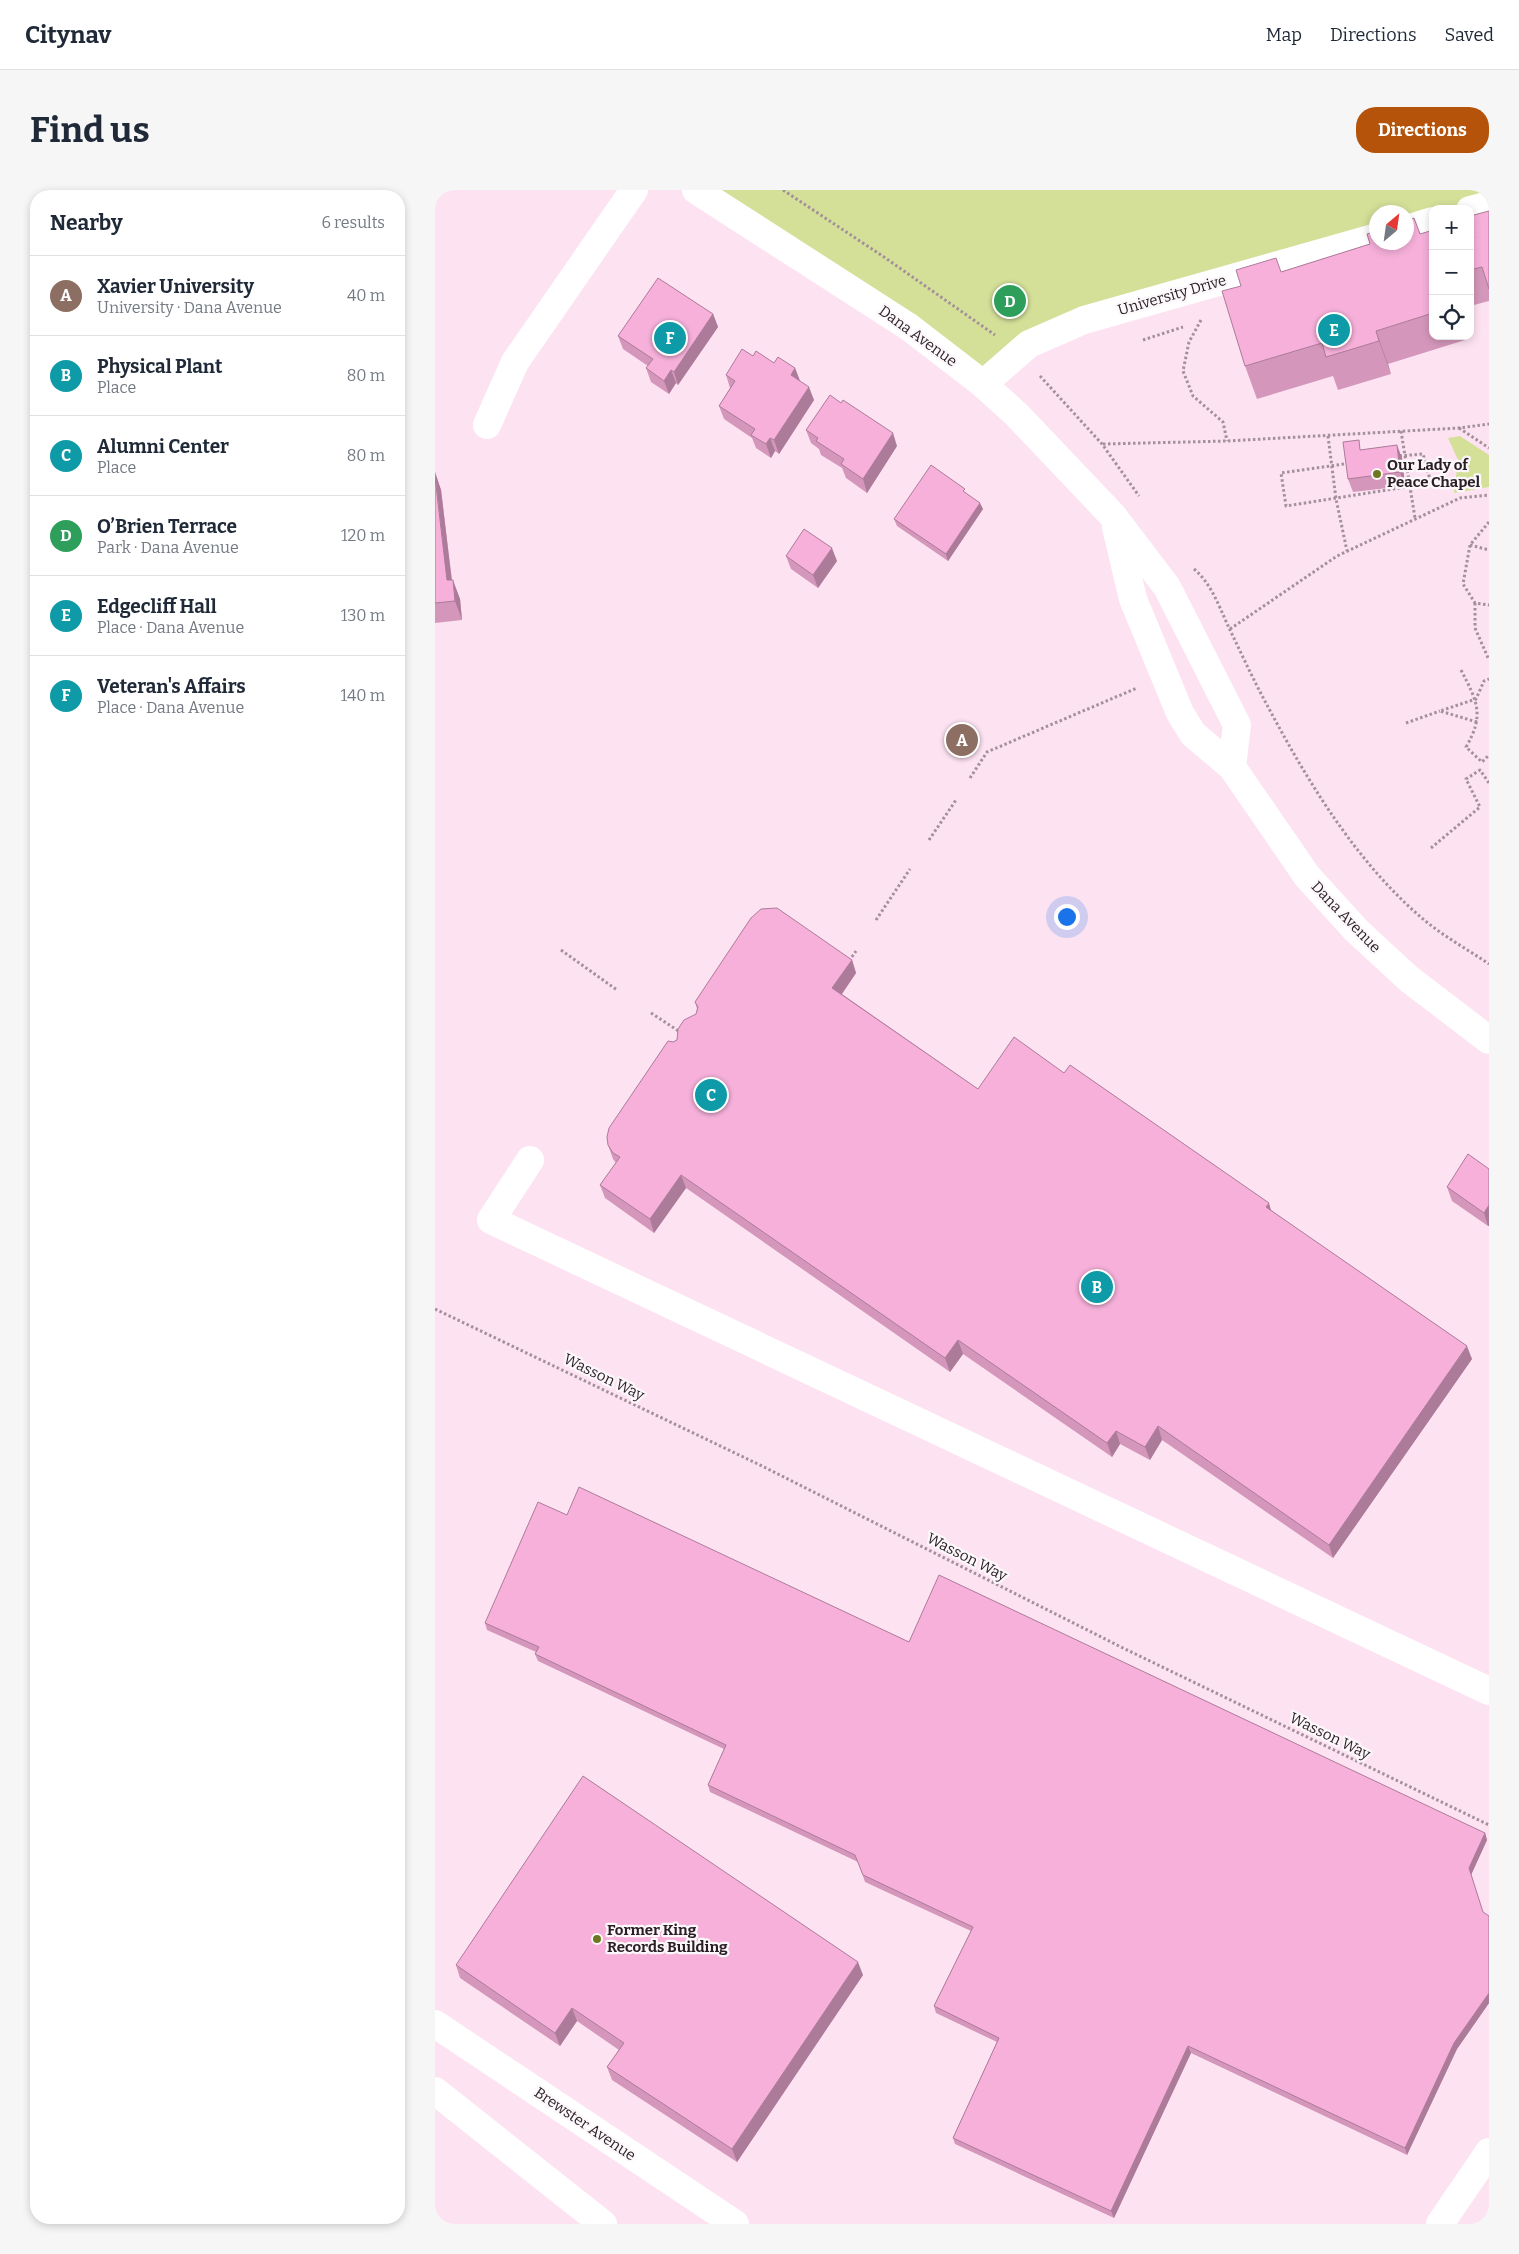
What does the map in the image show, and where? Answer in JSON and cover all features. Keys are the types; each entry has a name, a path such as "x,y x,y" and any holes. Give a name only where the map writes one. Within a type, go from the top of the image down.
{"main road":[{"path":"487,426 515,362 634,190"},
{"name":"Dana Avenue","path":"696,190 909,328 983,384 1017,415 1113,516 1167,587 1237,725 1232,767"},
{"path":"1474,209 1489,205"},
{"path":"1414,226 1429,222"},
{"name":"University Drive","path":"983,384 1029,344 1084,320 1369,239"},
{"name":"Dana Avenue","path":"1113,516 1133,599 1180,712 1193,734 1232,767 1307,876 1356,930 1409,979 1489,1040"},
{"path":"530,1160 491,1220 1489,1691"},
{"name":"Brewster Avenue","path":"435,2024 735,2224"},
{"path":"435,2091 603,2224"},
{"path":"1440,2224 1489,2152"}],"path":[{"path":"783,190 971,317 1018,354 1102,444 1142,500"},
{"path":"1205,315 1200,321 1185,354 1183,371 1193,396 1212,410 1223,422 1227,441"},
{"path":"1143,340 1200,321"},
{"path":"1102,444 1328,436 1459,428 1489,424"},
{"path":"1459,428 1489,448"},
{"path":"1401,431 1415,518"},
{"path":"1328,436 1336,499 1347,551"},
{"path":"1344,464 1281,473 1286,506 1431,483 1423,454 1397,456"},
{"path":"1229,629 1337,556 1460,498 1489,495"},
{"path":"1489,522 1470,545 1463,584 1475,603 1475,628 1489,660"},
{"path":"1470,545 1489,550"},
{"path":"1192,567 1203,576 1266,704 1297,759 1371,867 1423,920 1489,964"},
{"path":"1475,603 1489,605"},
{"path":"1461,670 1476,699 1476,731 1466,748 1482,762 1489,754"},
{"path":"1406,723 1476,699 1484,681 1489,679"},
{"path":"970,778 987,752 1140,687"},
{"path":"1439,711 1477,722"},
{"path":"1431,848 1480,807 1465,779 1480,770 1489,783"},
{"path":"929,840 956,800"},
{"path":"876,920 910,869"},
{"path":"561,950 617,990"},
{"path":"846,966 856,951"},
{"path":"651,1013 686,1036"},
{"name":"Wasson Way","path":"435,1308 762,1466 1114,1643 1489,1825"}],"green space":[{"path":"696,190 1489,190 1489,205 1474,208 1474,205 1429,205 1429,212 1414,224 1414,205 1369,205 1369,239 1084,320 983,384"},
{"path":"1460,436 1489,455 1489,487 1454,493 1458,460 1448,438"}],"building":[{"path":"1489,211 1489,289 1482,267 1474,269 1474,215"},
{"path":"1414,218 1420,234 1429,231 1429,314 1376,331 1379,341 1326,357 1322,343 1245,366 1222,291 1241,286 1236,270 1276,258 1281,272 1369,244 1369,250 1414,250"},
{"path":"658,278 713,314 674,372 671,370 664,381 646,368 653,359 618,336"},
{"path":"742,349 753,356 756,351 774,363 778,357 795,368 791,375 809,387 774,440 770,438 766,444 751,435 755,429 719,406 735,381 726,375"},
{"path":"830,395 841,403 843,400 893,433 863,479 841,464 844,459 816,441 818,438 806,430"},
{"path":"1359,440 1360,450 1397,445 1400,472 1348,479 1343,442"},
{"path":"931,465 965,489 963,491 980,503 946,554 894,519"},
{"path":"435,477 447,580 453,580 455,601 435,603"},
{"path":"804,529 832,548 813,575 786,556"},
{"path":"777,908 852,960 832,988 978,1089 1014,1037 1064,1073 1070,1065 1269,1203 1266,1207 1467,1346 1329,1545 1158,1426 1145,1447 1116,1431 1107,1443 958,1340 945,1358 681,1175 650,1219 600,1185 620,1157 613,1153 608,1145 609,1128 668,1041 673,1042 677,1040 678,1029 684,1020 696,1014 698,1007 695,1002 751,918 761,909"},
{"path":"1468,1154 1489,1169 1489,1205 1484,1213 1447,1187"},
{"path":"579,1487 909,1642 939,1575 1485,1833 1469,1868 1483,1912 1489,1916 1489,1993 1454,2043 1405,2148 1188,2046 1111,2211 953,2138 999,2038 934,2006 973,1927 863,1875 855,1855 708,1785 726,1745 535,1654 539,1647 485,1623 538,1502 567,1515"},
{"path":"583,1776 858,1962 732,2149 607,2067 624,2043 572,2008 555,2033 456,1965"}],"place":[{"name":"O’Brien Terrace","path":"1010,301"},
{"name":"Edgecliff Hall","path":"1334,330"},
{"name":"Veteran's Affairs","path":"670,338"},
{"name":"Our Lady of Peace Chapel","path":"1377,474"},
{"name":"Xavier University","path":"962,740"},
{"name":"Alumni Center","path":"711,1095"},
{"name":"Physical Plant","path":"1097,1287"},
{"name":"Former King Records Building","path":"597,1939"}]}
